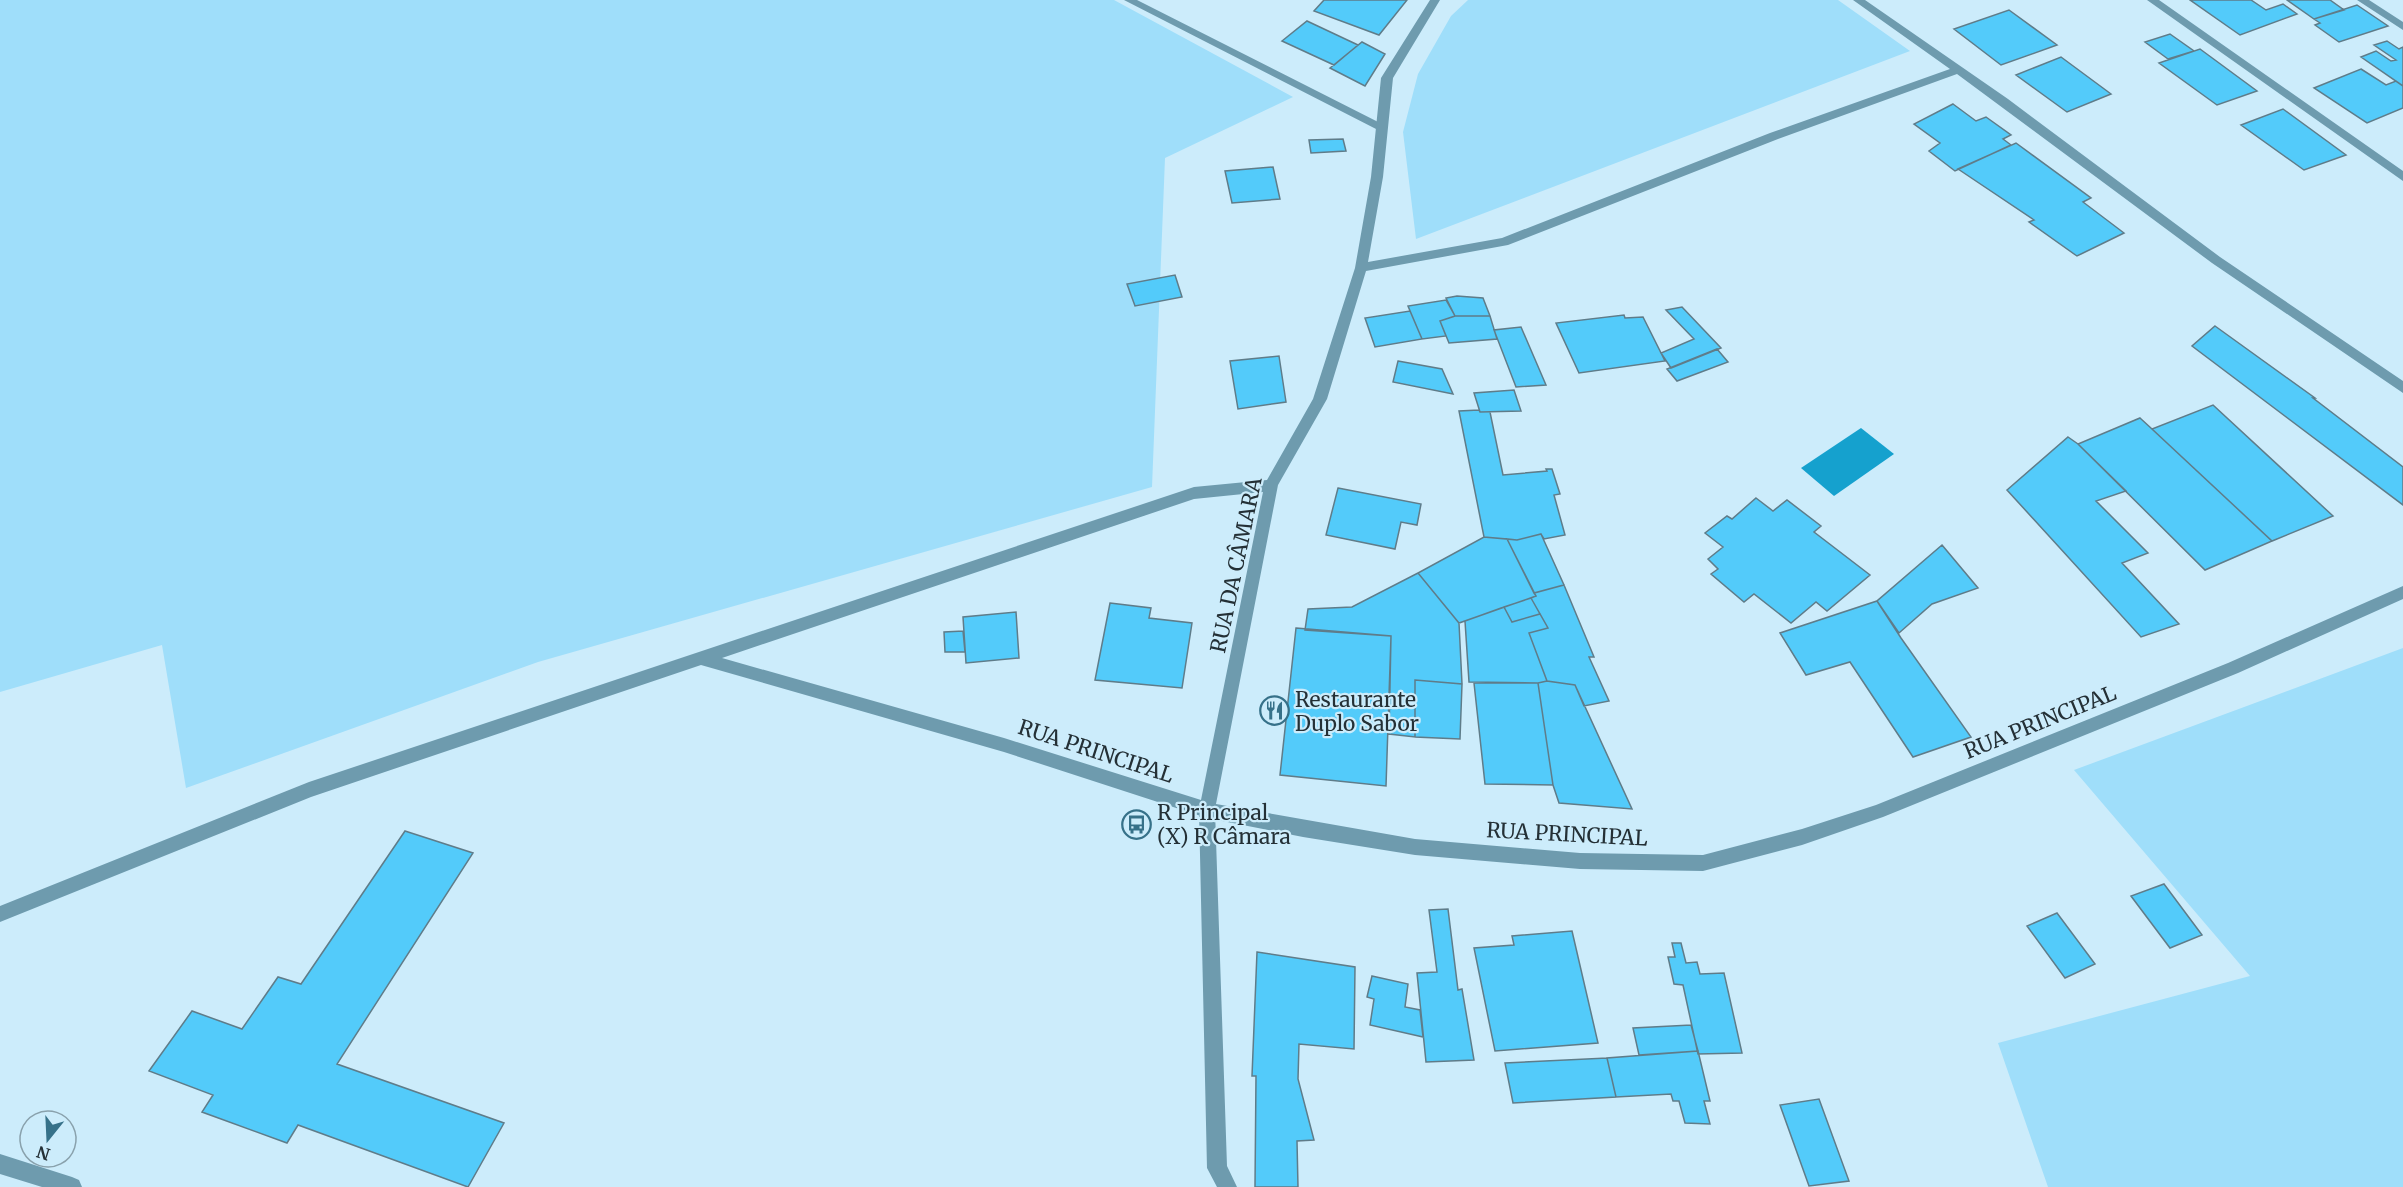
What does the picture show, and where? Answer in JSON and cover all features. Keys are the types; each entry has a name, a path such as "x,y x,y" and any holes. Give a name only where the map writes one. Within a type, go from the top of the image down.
{"street":[{"path":"1129,0 1382,126"},
{"name":"RUA DA CÂMARA","path":"1227,1187 1217,1168 1207,810 1271,484 1320,399 1361,268 1377,177 1387,78 1435,0"},
{"path":"1858,0 1958,70 2216,260 2403,388"},
{"path":"2152,0 2403,177"},
{"path":"2362,0 2403,27"},
{"path":"1361,268 1504,242 1774,136 1958,70"},
{"path":"0,914 309,790 1194,493 1271,484"},
{"name":"RUA PRINCIPAL","path":"702,658 1004,745 1207,810 1303,829 1415,847 1580,861 1703,863 1802,837 1877,812 2233,668 2403,592"},
{"path":"0,1164 72,1187"}],"shaded area":[{"path":"0,0 1114,0 1293,97 1165,158 1152,487 538,662 186,788 162,645 0,692"},
{"path":"1468,0 1838,0 1910,51 1416,239 1403,132 1418,74 1451,16"},
{"path":"1861,428 1894,454 1834,496 1801,468"},
{"path":"2403,648 2403,1187 2048,1187 1998,1043 2250,976 2074,770"}],"building":[{"path":"1324,0 1407,0 1379,35 1314,11"},
{"path":"2190,0 2251,0 2266,10 2283,4 2297,14 2240,35"},
{"path":"2287,0 2330,0 2344,10 2314,19"},
{"path":"2357,5 2388,26 2339,42 2315,25 2320,23 2314,19"},
{"path":"2009,10 2057,45 2001,65 1954,29"},
{"path":"1307,21 1358,45 1334,65 1282,41"},
{"path":"2170,34 2194,51 2168,59 2145,42"},
{"path":"2387,41 2399,49 2403,47 2403,86 2361,57 2376,51 2391,61 2396,60 2374,45"},
{"path":"1362,42 1385,54 1365,86 1330,68"},
{"path":"2200,49 2257,91 2217,105 2159,63"},
{"path":"2061,57 2111,94 2067,112 2016,75"},
{"path":"2361,69 2386,85 2396,81 2403,86 2403,108 2367,123 2314,88"},
{"path":"1953,104 1976,121 1986,117 2011,135 2003,139 2011,145 1955,171 1929,151 1940,143 1914,124"},
{"path":"2283,109 2346,155 2304,170 2241,125"},
{"path":"1343,139 1346,151 1311,153 1309,140"},
{"path":"2016,143 2091,198 2083,202 2124,233 2077,256 2029,222 2034,220 1958,169"},
{"path":"1273,167 1280,199 1232,203 1225,171"},
{"path":"1175,275 1182,297 1135,306 1127,284"},
{"path":"1457,296 1483,298 1490,316 1455,316 1446,298"},
{"path":"1446,300 1455,316 1440,321 1446,336 1422,339 1408,306"},
{"path":"1682,307 1721,348 1671,368 1661,353 1694,339 1666,310"},
{"path":"1410,311 1422,339 1375,347 1365,318"},
{"path":"1624,315 1625,318 1643,317 1665,361 1579,373 1556,323"},
{"path":"1455,316 1490,316 1497,339 1449,343 1440,321"},
{"path":"2215,326 2315,398 2313,398 2403,467 2403,505 2192,346"},
{"path":"1521,327 1546,385 1516,387 1494,330"},
{"path":"1717,349 1728,362 1677,381 1667,369"},
{"path":"1279,356 1286,402 1238,409 1230,361"},
{"path":"1398,361 1442,369 1453,394 1393,382"},
{"path":"1514,390 1521,411 1480,412 1474,393"},
{"path":"2213,405 2333,516 2272,541 2152,429"},
{"path":"1459,411 1490,412 1503,475 1552,469 1560,494 1554,495 1565,535 1544,539 1541,534 1517,540 1484,537"},
{"path":"2140,418 2272,541 2205,570 2078,444"},
{"path":"2068,437 2126,491 2096,501 2148,553 2122,563 2179,624 2141,637 2007,490"},
{"path":"1338,488 1421,504 1417,525 1401,522 1395,549 1326,535"},
{"path":"1756,498 1773,511 1787,500 1821,526 1814,532 1870,575 1827,611 1816,602 1791,623 1754,594 1744,602 1711,574 1718,569 1708,559 1723,547 1705,533 1727,516 1732,519"},
{"path":"1541,534 1564,585 1534,593 1507,539 1517,540"},
{"path":"1484,537 1507,539 1536,596 1459,623 1418,573"},
{"path":"1942,545 1978,588 1932,604 1899,633 1877,601"},
{"path":"1418,573 1459,623 1462,684 1415,680 1415,737 1389,734 1391,636 1305,630 1308,609 1352,607"},
{"path":"1564,585 1594,657 1589,657 1609,701 1584,706 1575,685 1547,681 1529,633 1548,628 1531,598 1536,596 1534,593"},
{"path":"1531,598 1540,614 1512,622 1504,607"},
{"path":"1877,601 1971,737 1913,757 1850,662 1806,675 1780,633"},
{"path":"1110,603 1151,608 1149,618 1192,623 1182,688 1095,680"},
{"path":"1504,607 1512,622 1540,614 1548,628 1529,633 1547,681 1538,683 1469,682 1465,621"},
{"path":"1016,612 1019,658 966,663 963,617"},
{"path":"1296,628 1391,636 1386,786 1280,775"},
{"path":"963,631 965,652 945,652 944,632"},
{"path":"1415,680 1462,684 1460,739 1415,737"},
{"path":"1547,681 1575,685 1632,809 1559,803 1553,785 1538,683"},
{"path":"1474,683 1538,683 1553,785 1485,784"},
{"path":"405,831 473,853 337,1064 504,1123 468,1187 298,1125 287,1143 202,1112 213,1095 149,1071 192,1011 242,1029 278,977 301,984"},
{"path":"2164,884 2202,935 2170,948 2131,896"},
{"path":"1448,909 1458,990 1462,989 1474,1060 1426,1062 1417,973 1437,972 1429,910"},
{"path":"2057,913 2095,964 2065,978 2027,926"},
{"path":"1572,931 1598,1043 1495,1051 1474,948 1514,945 1512,936"},
{"path":"1672,943 1681,943 1686,963 1697,962 1700,974 1724,973 1742,1053 1698,1054 1683,985 1674,984 1668,957 1675,957"},
{"path":"1257,952 1355,967 1354,1049 1299,1044 1298,1079 1314,1140 1297,1141 1298,1187 1255,1187 1256,1076 1252,1076"},
{"path":"1372,976 1408,984 1405,1007 1420,1010 1423,1037 1370,1025 1374,999 1367,997"},
{"path":"1691,1025 1698,1051 1639,1055 1633,1028"},
{"path":"1698,1051 1710,1101 1704,1101 1710,1124 1685,1123 1679,1101 1673,1101 1671,1094 1616,1097 1607,1058"},
{"path":"1607,1058 1616,1097 1513,1103 1505,1063"},
{"path":"1819,1099 1849,1181 1809,1186 1780,1105"}],"place":[{"name":"Restaurante Duplo Sabor","path":"1274,711"},
{"name":"R Principal (X) R Câmara","path":"1136,824"}]}
